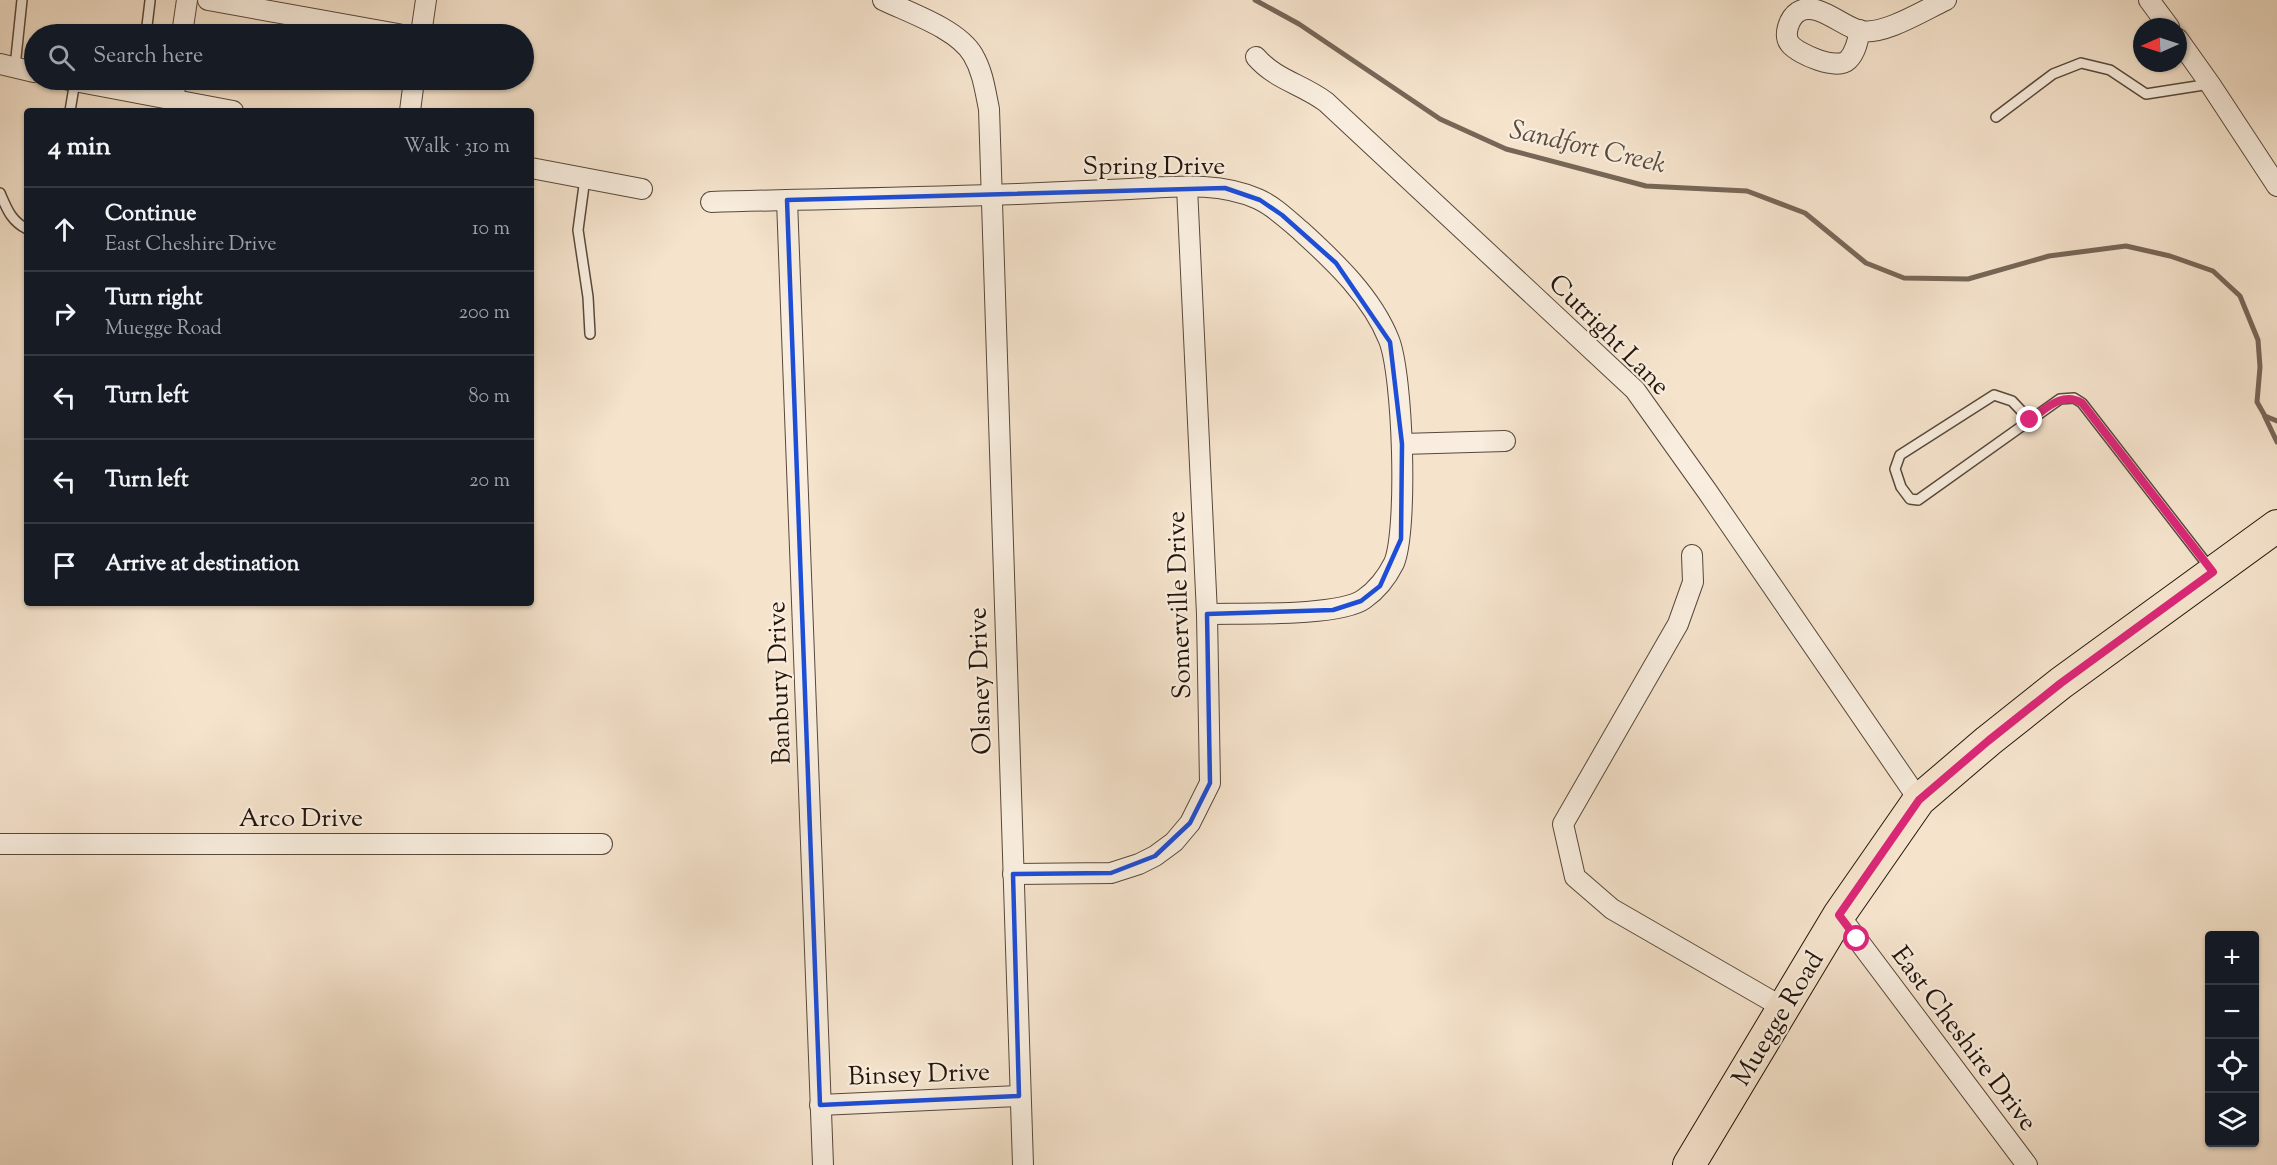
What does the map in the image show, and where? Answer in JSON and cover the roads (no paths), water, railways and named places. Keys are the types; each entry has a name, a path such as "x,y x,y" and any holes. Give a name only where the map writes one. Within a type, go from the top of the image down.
{"main road":[{"name":"Muegge Road","path":"1689,1165 1839,915 1919,800 2052,690 2277,526"}],"street":[{"path":"183,24 187,0"},
{"path":"208,0 342,24"},
{"path":"422,24 426,0"},
{"name":"Olsney Drive","path":"883,0 954,36 973,54 984,81 988,109 1023,1165"},
{"path":"1860,30 1879,31 1947,0"},
{"path":"2149,0 2162,18"},
{"path":"2187,52 2277,186"},
{"name":"Cutright Lane","path":"1256,57 1275,75 1310,90 1326,102 1635,390 1919,800"},
{"path":"139,90 173,100 217,108"},
{"path":"173,100 174,90"},
{"path":"410,108 413,90"},
{"path":"534,169 642,189"},
{"name":"Spring Drive","path":"711,202 991,195 1187,187 1225,188 1260,200 1282,215 1335,263 1370,307 1390,342 1398,385 1402,444 1401,539 1394,563 1380,586 1361,601 1333,610 1207,614"},
{"name":"Somerville Drive","path":"1013,874 1111,873 1155,856 1174,842 1190,823 1210,783 1207,614 1187,187"},
{"name":"Banbury Drive","path":"787,200 823,1165"},
{"path":"1402,444 1505,441"},
{"path":"1692,555 1693,582 1678,624 1563,824 1575,877 1612,909 1782,1007"},
{"name":"Arco Drive","path":"0,844 602,844"},
{"name":"East Cheshire Drive","path":"1839,915 2020,1162"},
{"name":"Binsey Drive","path":"820,1105 1019,1096"}],"lane":[{"path":"17,68 22,0"},
{"path":"147,24 150,1"},
{"path":"1996,117 2053,74 2081,63 2110,70 2146,94 2210,84"},
{"path":"70,108 71,90"},
{"path":"585,178 578,230 588,297 590,334"},
{"path":"0,193 8,214 24,228"},
{"path":"2030,420 2012,401 1994,395 1900,455 1894,469 1901,487 1910,499 1918,500 2060,399 2074,398 2082,403 2213,572"}],"waterway":[{"name":"Sandfort Creek","path":"1255,0 1299,24 1440,119 1506,149 1646,186 1747,191 1805,213 1866,263 1904,278 1968,279 2049,256 2126,246 2170,256 2213,271 2240,296 2258,340 2260,367 2257,402 2265,416 2277,421"},
{"path":"2265,417 2277,442"}]}
